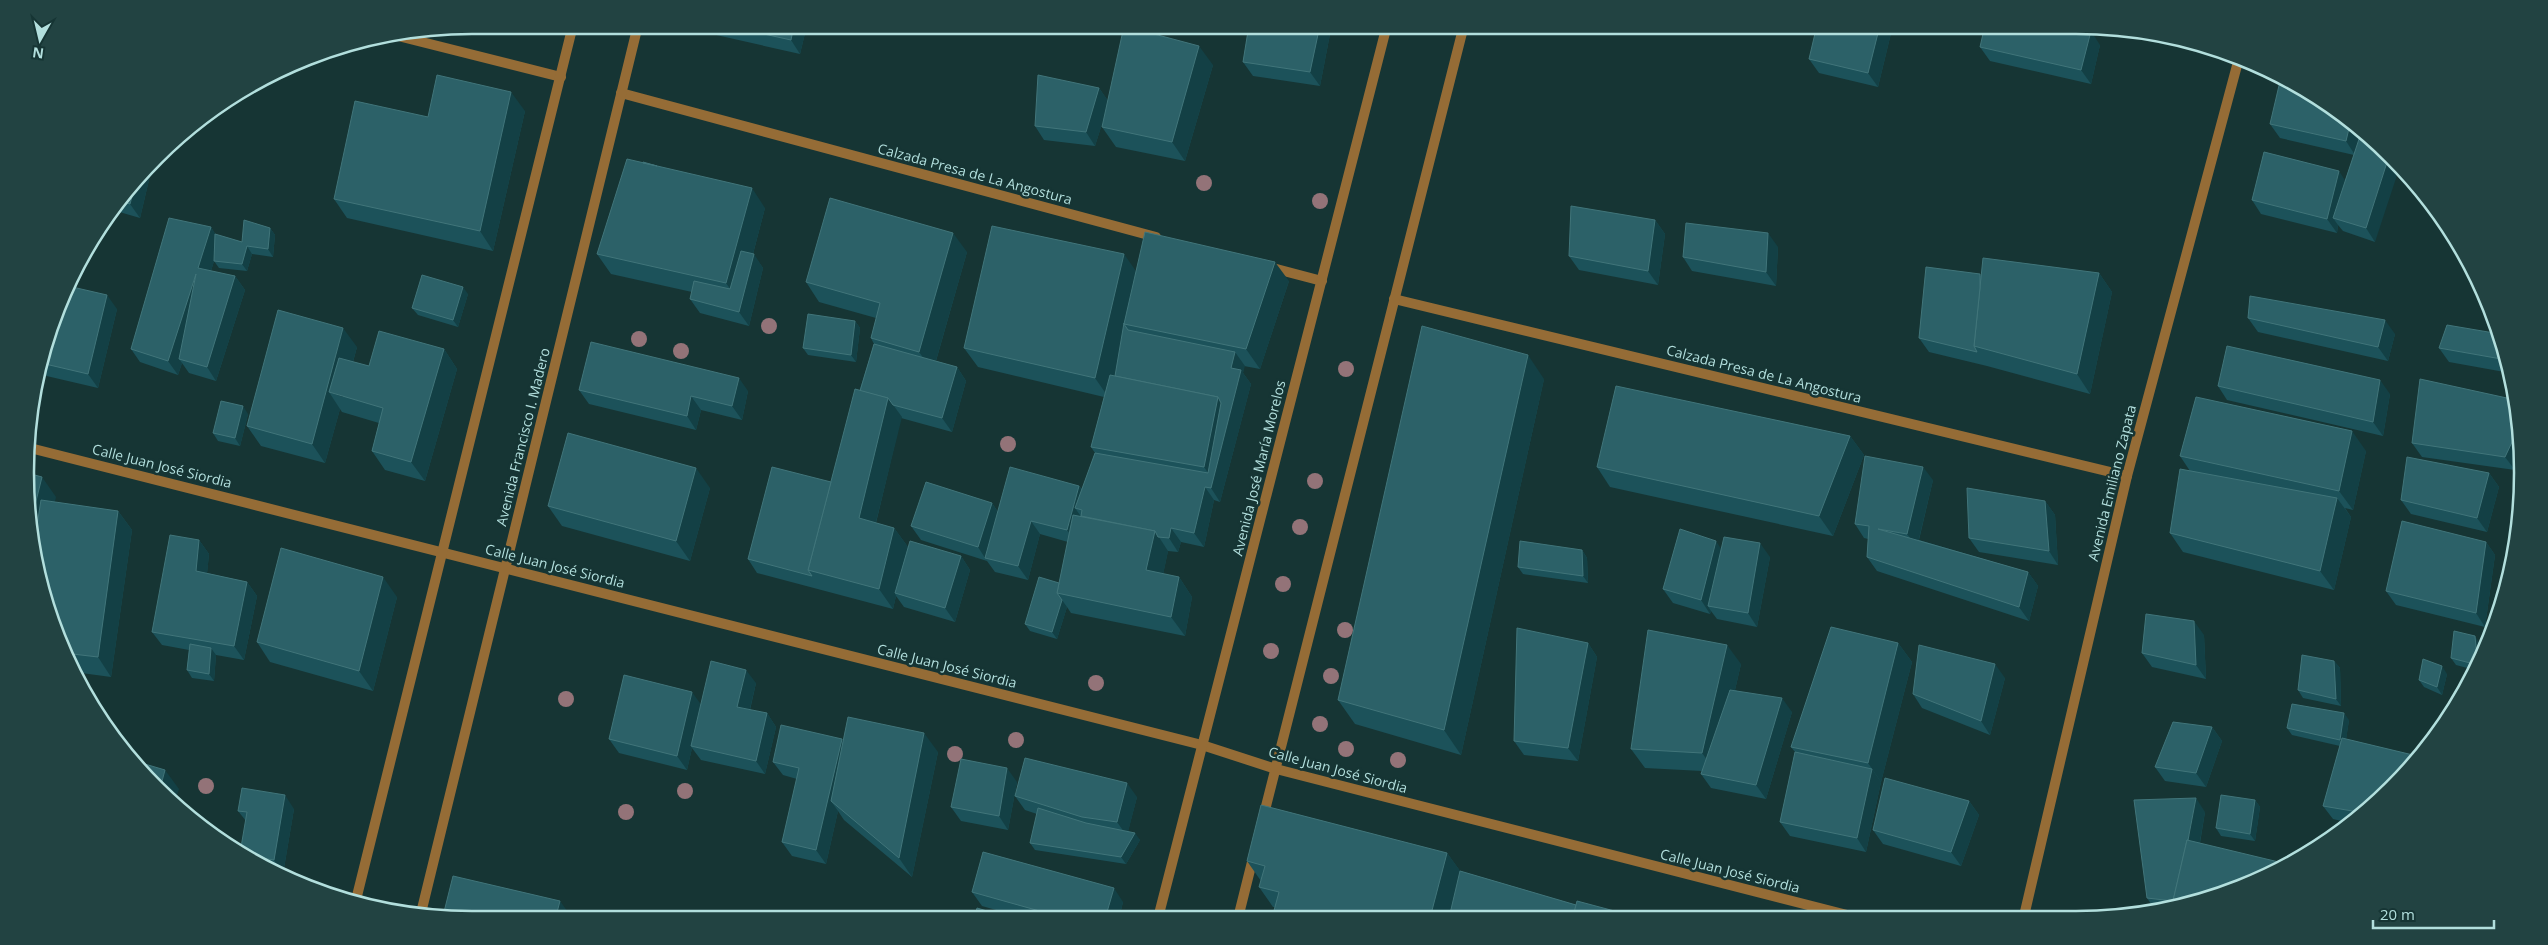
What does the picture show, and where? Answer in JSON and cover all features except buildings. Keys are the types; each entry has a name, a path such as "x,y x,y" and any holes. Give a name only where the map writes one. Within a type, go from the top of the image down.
{"street":[{"path":"356,895 444,551 571,34"},
{"name":"Avenida Francisco I. Madero","path":"422,908 636,34"},
{"name":"Avenida José María Morelos","path":"1160,911 1385,34"},
{"path":"1262,825 1462,34"},
{"path":"409,39 560,77"},
{"name":"Avenida Emiliano Zapata","path":"2025,911 2127,476 2237,65"},
{"name":"Calzada Presa de La Angostura","path":"620,93 1168,240"},
{"path":"1254,263 1322,281"},
{"name":"Calzada Presa de La Angostura","path":"1394,299 2127,476"},
{"name":"Calle Juan José Siordia","path":"35,449 444,551 1202,746 1276,769 1832,911"},
{"path":"1240,911 1257,843"}]}
